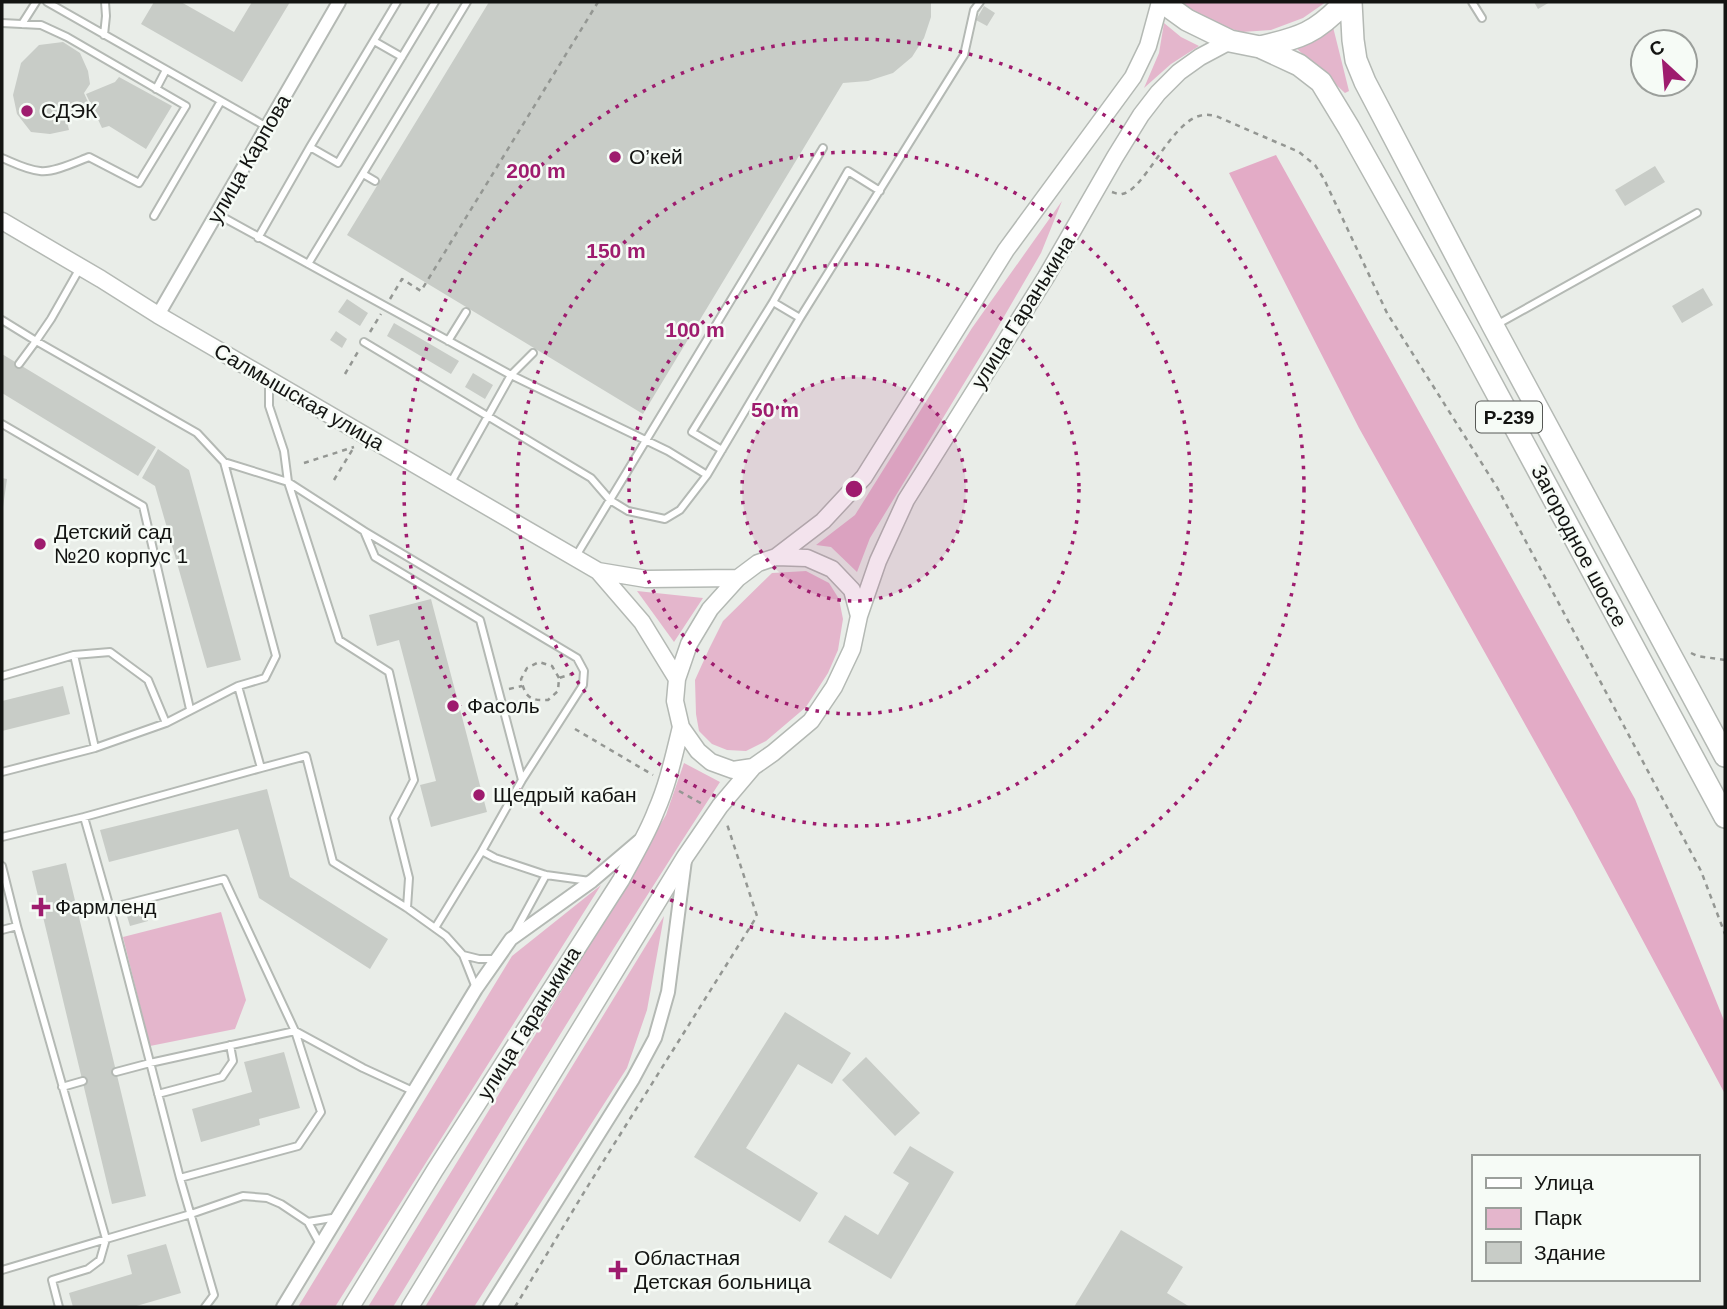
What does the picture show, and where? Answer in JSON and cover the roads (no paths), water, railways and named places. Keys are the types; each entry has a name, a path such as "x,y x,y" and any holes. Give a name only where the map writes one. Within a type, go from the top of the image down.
{"highway":[{"name":"Загородное шоссе","path":"1161,2 1187,20 1230,41 1260,47 1300,65 1321,82 1468,340 1725,817"},
{"name":"Загородное шоссе","path":"1260,47 1297,38 1327,21 1345,2"},
{"name":"Загородное шоссе","path":"1351,2 1354,50 1365,82 1725,756"}],"main road":[{"name":"улица Гаранькина","path":"776,557 823,522 864,477 1006,250 1133,77 1148,47 1161,2"},
{"name":"улица Гаранькина","path":"859,617 878,561 906,500 1046,277 1141,115 1179,72 1230,41"},
{"name":"Салмышская улица","path":"2,221 449,486 598,571 642,622 677,679"},
{"path":"410,1307 685,857 720,806 753,767 811,721 834,687 852,649 859,617 852,590 832,569 807,558 776,557 758,563 738,578 710,609 689,644 677,679 675,701 681,727 698,751 711,762 733,769 753,767"},
{"name":"Салмышская улица","path":"598,571 646,579 738,578"},
{"name":"улица Гаранькина","path":"351,1307 621,880 657,811 681,727"}],"street":[{"name":"улица Карпова","path":"158,315 339,2"},
{"path":"283,1307 476,989 510,939 592,881 645,836"},
{"path":"491,1307 634,1079 655,1038 668,992 685,857"}],"lane":[{"path":"22,24 36,2"},
{"path":"47,2 267,127"},
{"path":"104,35 105,2"},
{"path":"258,238 397,2"},
{"path":"310,147 338,163 435,2"},
{"path":"308,264 467,2"},
{"path":"364,342 591,478 610,500 628,511 665,519 680,510 707,475 800,318 964,55 974,10 980,2"},
{"path":"1472,2 1482,18"},
{"path":"2,23 41,25 50,29 186,106 139,183 89,157 42,172 2,158"},
{"path":"374,41 402,57"},
{"path":"156,89 166,70"},
{"path":"154,216 221,101"},
{"path":"575,557 823,148"},
{"path":"722,450 692,432 773,302 848,171 880,191"},
{"path":"363,174 375,181"},
{"path":"1493,326 1697,213"},
{"path":"217,214 511,375 668,451 707,475"},
{"path":"19,364 51,319 81,267"},
{"path":"773,302 800,318"},
{"path":"448,341 466,312"},
{"path":"2,320 197,433 224,462 276,656 265,678 238,685 166,723 95,748 2,772"},
{"path":"449,486 511,375 533,353"},
{"path":"269,379 269,406 284,451 288,482 339,640 389,672 414,780 394,818 409,878 407,908"},
{"path":"2,424 143,506 191,709"},
{"path":"224,462 288,482 364,531 577,658 584,671 583,685 522,780 435,928"},
{"path":"364,531 375,557 480,620 522,780"},
{"path":"2,676 74,655 110,652 148,680 166,723"},
{"path":"74,655 95,748"},
{"path":"238,685 261,768"},
{"path":"2,837 306,756 333,862 446,936 463,955 476,989"},
{"path":"84,817 180,1178 214,1295 205,1307"},
{"path":"482,851 546,875 592,881"},
{"path":"2,866 106,1239 100,1260 94,1265 52,1280 59,1307"},
{"path":"510,939 546,875"},
{"path":"110,908 224,879 296,1031 321,1112 298,1146 180,1178"},
{"path":"2,930 17,926"},
{"path":"463,955 496,959"},
{"path":"116,1072 296,1031 363,1068 415,1092"},
{"path":"158,1094 222,1077 233,1061 230,1045"},
{"path":"62,1087 83,1081"},
{"path":"2,1269 191,1214 243,1196 267,1198 281,1204 308,1222 321,1246"},
{"path":"308,1222 339,1217"}],"place":[{"name":"СДЭК","path":"27,111"},
{"name":"О’кей","path":"615,157"},
{"name":"Детский сад №20 корпус 1","path":"40,544"},
{"name":"Фасоль","path":"453,706"},
{"name":"Щедрый кабан","path":"479,795"},
{"name":"Фармленд","path":"41,907"},
{"name":"Областная Детская больница","path":"618,1270"}]}
